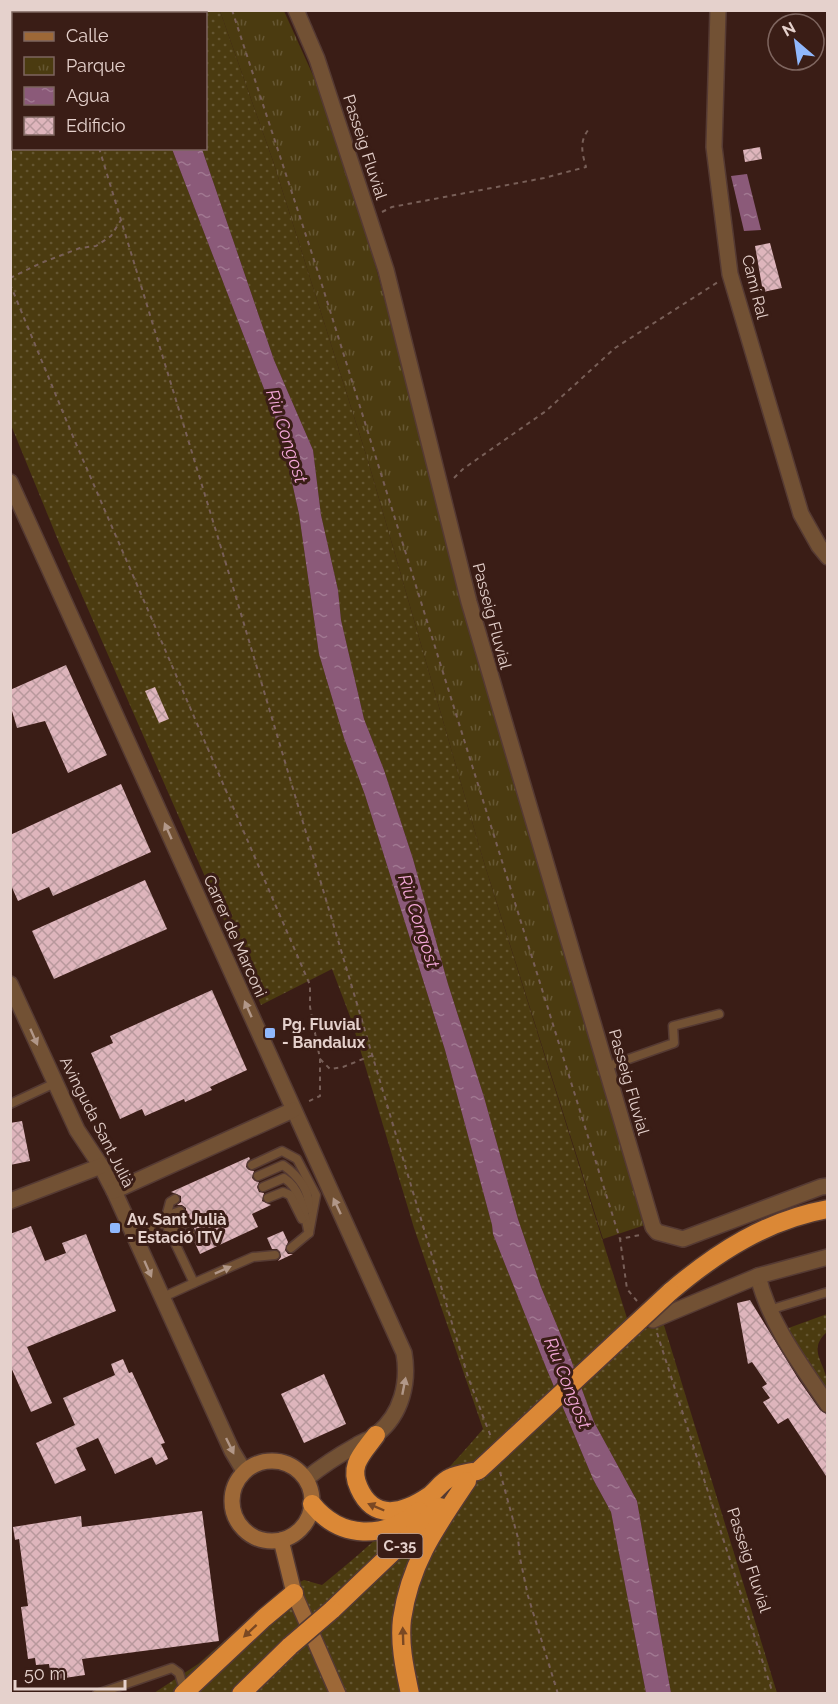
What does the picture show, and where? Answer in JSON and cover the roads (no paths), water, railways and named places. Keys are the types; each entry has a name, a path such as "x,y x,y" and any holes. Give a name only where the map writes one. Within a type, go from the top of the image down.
{"highway":[{"name":"C-35","path":"241,1694 670,1292 702,1265 734,1244 773,1224 810,1212 828,1209"},
{"path":"376,1435 355,1463 356,1482 369,1505 389,1511 399,1511 430,1495"},
{"path":"312,1504 330,1522 339,1527 363,1531 379,1530 408,1520 449,1478 473,1476"},
{"path":"410,1694 404,1663 402,1621 418,1558 434,1530 473,1476"},
{"path":"184,1693 294,1593"}],"street":[{"name":"Passeig Fluvial","path":"296,10 317,59 386,270 469,602 653,1227 657,1232 683,1239 828,1186"},
{"name":"Camí Ral","path":"718,10 714,147 730,274 801,514 828,557"},
{"name":"Carrer de Marconi","path":"10,482 404,1353 407,1369 402,1398 395,1413 376,1435"},
{"name":"Avinguda Sant Julià","path":"10,984 77,1130 101,1166 114,1191 232,1451 244,1471"},
{"path":"114,1191 293,1110"},
{"path":"10,1201 101,1166"},
{"path":"653,1320 758,1276 828,1257"},
{"path":"758,1276 769,1310 828,1405"},
{"path":"306,1479 325,1464 376,1435"},
{"path":"262,1461 282,1462 292,1466 306,1479 312,1496 310,1514 299,1531 281,1540 258,1539 247,1533 233,1515 232,1491 237,1480 244,1471 262,1461"},
{"path":"281,1540 294,1593 338,1694"}],"lane":[{"path":"606,1067 674,1043 673,1026 719,1014"},
{"path":"10,1104 55,1083"},
{"path":"252,1165 282,1152 297,1159 316,1195 309,1233 291,1248"},
{"path":"258,1176 283,1165 296,1174 310,1199 309,1233"},
{"path":"263,1187 284,1178 292,1183 302,1202 309,1233"},
{"path":"268,1198 283,1191 290,1195 309,1233"},
{"path":"175,1199 170,1202 165,1222 194,1283"},
{"path":"134,1236 165,1222 174,1213 180,1211"},
{"path":"169,1231 186,1223"},
{"path":"173,1240 190,1233"},
{"path":"161,1298 253,1257 275,1255"},
{"path":"769,1310 828,1292"},
{"path":"97,1694 172,1668 179,1673 184,1693"}],"water":[{"name":"Riu Congost","path":"172,150 202,150 274,360 313,450 321,515 338,590 341,620 364,719 384,770 413,859 518,1219 541,1287 594,1422 637,1501 671,1693 646,1693 611,1512 593,1479 493,1234 445,1050 319,654 299,514 281,433"},
{"path":"747,174 761,230 744,231 731,176"}],"place":[{"name":"Pg. Fluvial - Bandalux","path":"270,1033"},
{"name":"Av. Sant Julià - Estació ITV","path":"115,1228"}]}
